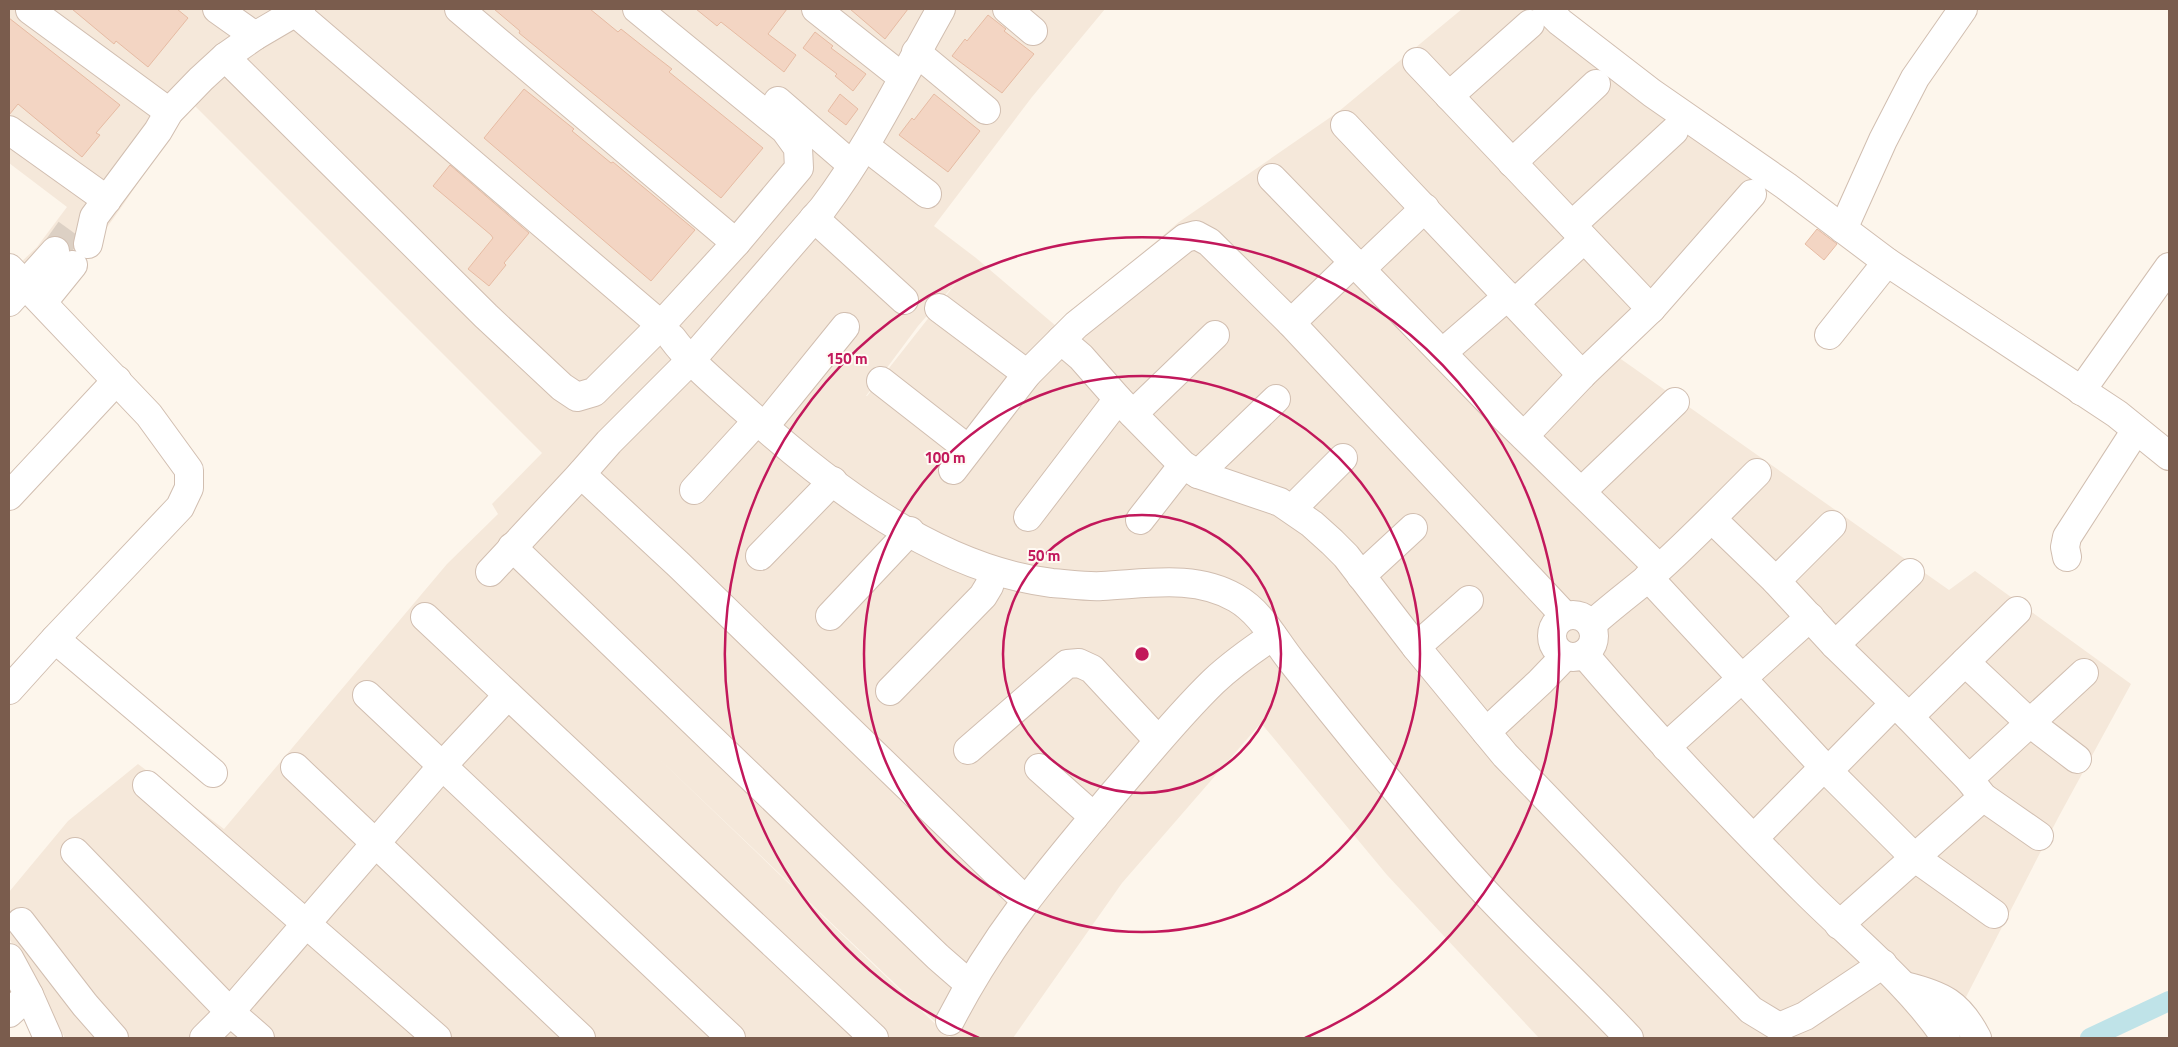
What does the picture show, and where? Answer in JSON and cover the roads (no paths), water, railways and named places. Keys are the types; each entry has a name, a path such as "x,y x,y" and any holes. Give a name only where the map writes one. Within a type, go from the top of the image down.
{"street":[{"path":"217,9 255,36"},
{"path":"459,9 736,243"},
{"path":"225,58 486,316 562,388 577,397 594,392 667,331 798,168 798,148 785,130 637,9"},
{"path":"816,9 902,78"},
{"path":"490,572 609,442 692,359 842,183 940,9"},
{"path":"1007,9 1034,31"},
{"path":"1842,229 1916,78 1963,9"},
{"path":"30,10 169,112"},
{"path":"9,690 54,639 180,507 189,488 189,470 149,415 117,380 22,289 81,235 158,131 169,112 201,78 255,36 299,11 667,331 692,359 761,424 833,481 894,523 939,547 994,571 1050,582 1099,586 1173,581 1214,588 1237,598 1260,617 1291,661 1446,850 1629,1038"},
{"path":"1449,96 1553,16 1652,93 1786,186 1887,262 2117,414 2169,456"},
{"path":"708,42 858,155 927,194"},
{"path":"916,52 986,110"},
{"path":"1416,62 1651,309"},
{"path":"1512,163 1596,84"},
{"path":"1345,125 1582,375"},
{"path":"9,130 81,235"},
{"path":"1442,353 1511,299 1674,131"},
{"path":"1272,178 1442,353 1581,492 1654,573 1742,679 1826,769 1914,857 1994,914"},
{"path":"1524,436 1582,375 1651,309 1752,194"},
{"path":"1291,323 1425,208"},
{"path":"814,218 904,300"},
{"path":"881,381 961,460 1027,374 1076,325 1185,238 1196,235 1209,242 1291,323 1565,616"},
{"path":"1829,335 1887,262"},
{"path":"2081,391 2169,267"},
{"path":"939,308 1027,374"},
{"path":"694,490 761,424 845,327"},
{"path":"1028,517 1126,407 1215,335"},
{"path":"1062,340 1081,357 1126,407 1190,469 1265,495 1312,524 1332,542 1511,762 1773,1032 1806,1016 1883,964"},
{"path":"9,496 117,380"},
{"path":"1140,520 1190,469 1276,399"},
{"path":"1581,492 1675,402"},
{"path":"2067,557 2065,547 2067,537 2136,430"},
{"path":"1292,510 1343,458"},
{"path":"1591,626 1654,573 1712,519 1757,473"},
{"path":"581,474 910,788 1024,900"},
{"path":"760,556 833,481"},
{"path":"1712,519 1776,581 1835,646 1976,788 2039,836"},
{"path":"1776,581 1832,525"},
{"path":"1361,576 1413,528"},
{"path":"830,616 910,531"},
{"path":"512,548 938,957 969,984"},
{"path":"890,691 983,596 994,571"},
{"path":"1835,646 1910,573"},
{"path":"1416,647 1469,600"},
{"path":"1754,838 1826,769 1965,662 2017,611"},
{"path":"1486,732 1540,682 1574,655 1592,644 1594,638 1591,626 1582,618 1571,615 1565,616 1554,625 1552,632 1554,646 1574,655 1839,926 1905,986 1946,1038"},
{"path":"1666,747 1810,617"},
{"path":"425,618 874,1038"},
{"path":"950,1021 969,984 1024,900 1158,740 1212,683 1242,657 1273,636"},
{"path":"54,639 213,773"},
{"path":"1965,662 2030,723 2077,759"},
{"path":"968,750 1067,664 1080,663 1092,669 1158,740"},
{"path":"1839,926 1914,857 1976,788 2030,723 2084,673"},
{"path":"366,695 443,765 731,1038"},
{"path":"204,1038 230,1012 443,765 508,695"},
{"path":"295,767 581,1038"},
{"path":"1039,768 1094,817"},
{"path":"147,786 437,1038"},
{"path":"74,852 230,1012 260,1038"},
{"path":"21,922 85,1005 114,1038"},
{"path":"9,958 29,995 48,1038"},
{"path":"1905,986 1933,993 1952,1004 1971,1027 1977,1038"},
{"path":"9,1013 29,995"}],"waterway":[{"path":"2090,1038 2169,1001"}],"tunnel":[{"path":"55,251 70,230"}]}
